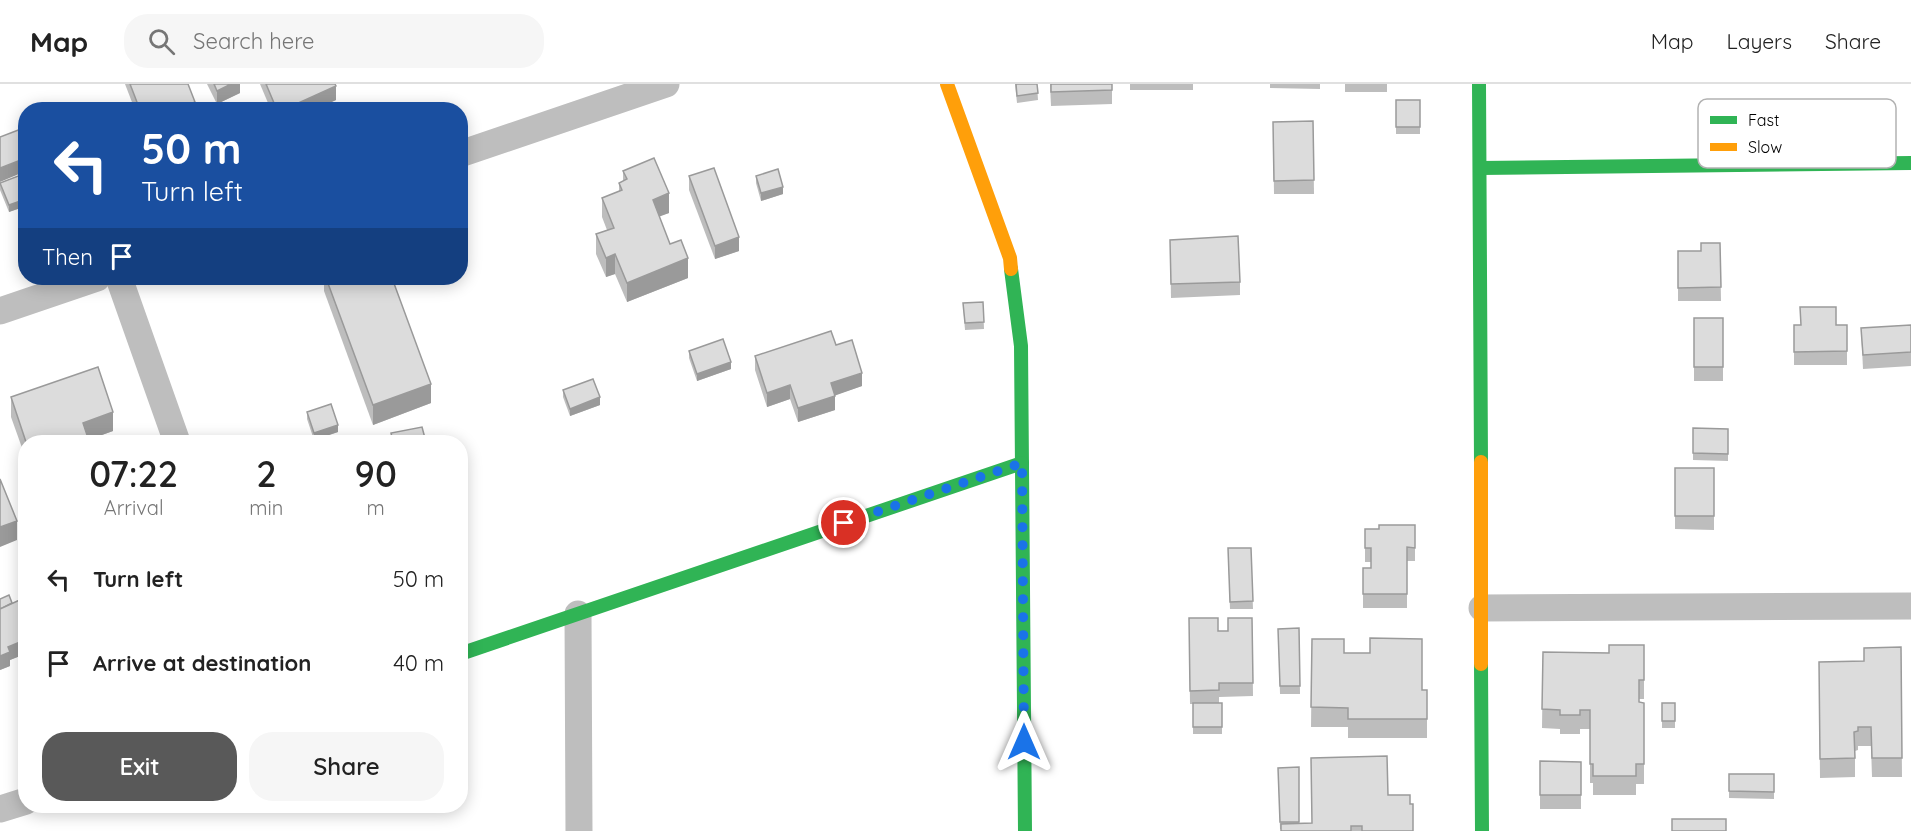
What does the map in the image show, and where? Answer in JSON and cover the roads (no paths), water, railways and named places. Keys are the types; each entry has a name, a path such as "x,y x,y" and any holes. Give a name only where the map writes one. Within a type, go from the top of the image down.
{"street":[{"path":"468,151 638,88 666,84"},
{"path":"947,84 1010,258 1021,346 1024,831"},
{"path":"1479,84 1482,831"},
{"path":"1896,163 1911,163"},
{"path":"1480,168 1698,165"},
{"path":"0,310 76,285"},
{"path":"121,285 175,435"},
{"path":"468,651 1022,463"},
{"path":"1482,608 1911,606"},
{"path":"578,614 579,831"},
{"path":"0,809 18,803"}]}
